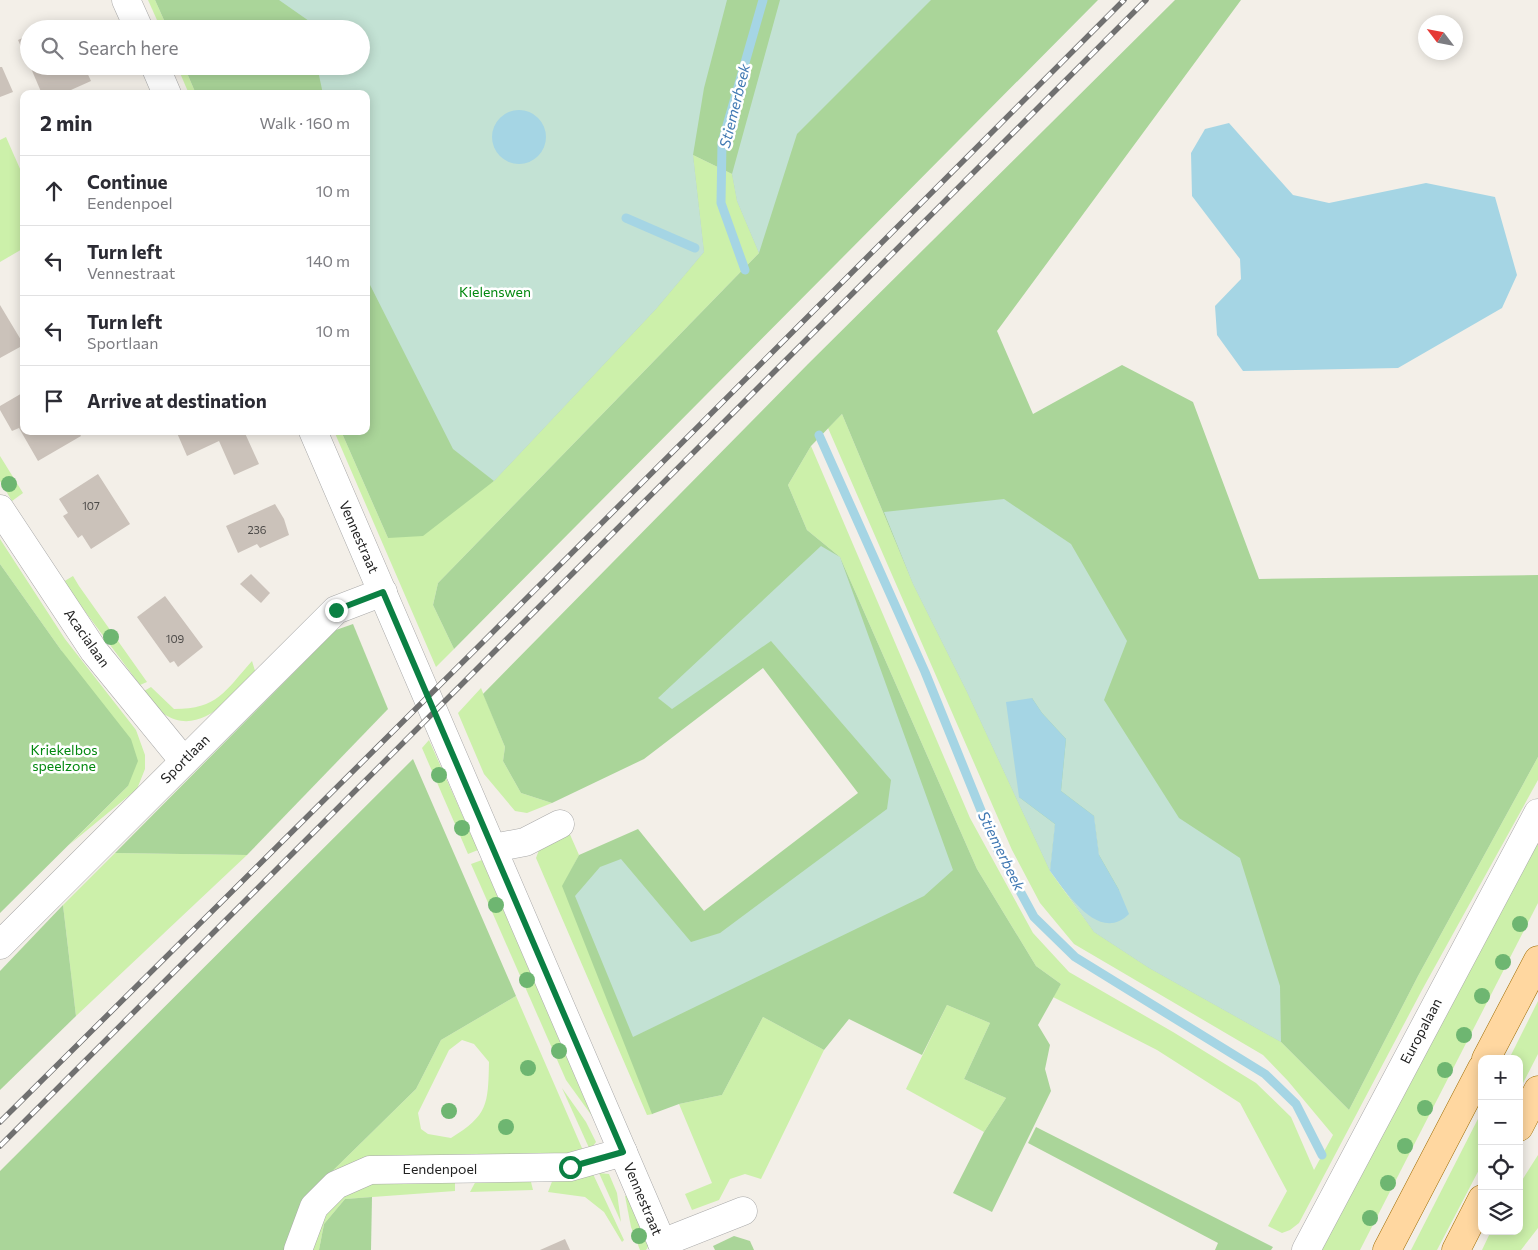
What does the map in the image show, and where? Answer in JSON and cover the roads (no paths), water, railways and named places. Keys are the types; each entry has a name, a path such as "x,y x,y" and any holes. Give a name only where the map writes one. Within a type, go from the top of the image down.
{"main road":[{"path":"1488,1055 1538,960"},
{"path":"1387,1250 1478,1076"},
{"path":"1523,1119 1538,1090"},
{"path":"1456,1250 1478,1207"}],"street":[{"path":"126,0 135,20"},
{"path":"159,75 165,90"},
{"name":"Vennestraat","path":"314,435 664,1247"},
{"name":"Acacialaan","path":"0,509 94,652 183,760"},
{"name":"Sportlaan","path":"0,945 183,760 336,610 383,592"},
{"name":"Europalaan","path":"1306,1250 1364,1136 1538,813"},
{"path":"492,848 525,842 557,818"},
{"name":"Eendenpoel","path":"298,1250 314,1207 336,1185 370,1170 570,1167 623,1152"},
{"path":"664,1247 743,1211"}],"water":[{"path":"514,110 524,110 534,114 542,122 546,137 542,152 534,160 524,164 514,164 504,160 496,152 492,142 492,132 496,122 504,114"},
{"path":"1229,123 1293,195 1329,203 1426,183 1495,197 1517,275 1502,308 1398,368 1243,371 1217,335 1215,306 1241,279 1240,259 1192,196 1191,153 1205,129"},
{"path":"1032,698 1042,713 1066,739 1061,791 1094,816 1099,855 1119,890 1129,914 1118,922 1106,923 1095,919 1085,912 1065,891 1050,871 1055,824 1019,797 1006,702"}],"waterway":[{"name":"Stiemerbeek","path":"745,270 721,203 722,143 763,0"},
{"path":"626,218 695,248"},
{"name":"Stiemerbeek","path":"819,435 925,672 995,845 1034,917 1075,957 1265,1074 1296,1104 1322,1155"}],"railway":[{"path":"0,1122 486,639 1124,0"},
{"path":"0,1146 1146,0"}],"park label":[{"name":"Kielenswen","path":"495,292"},
{"name":"Kriekelbos speelzone","path":"64,758"}]}
